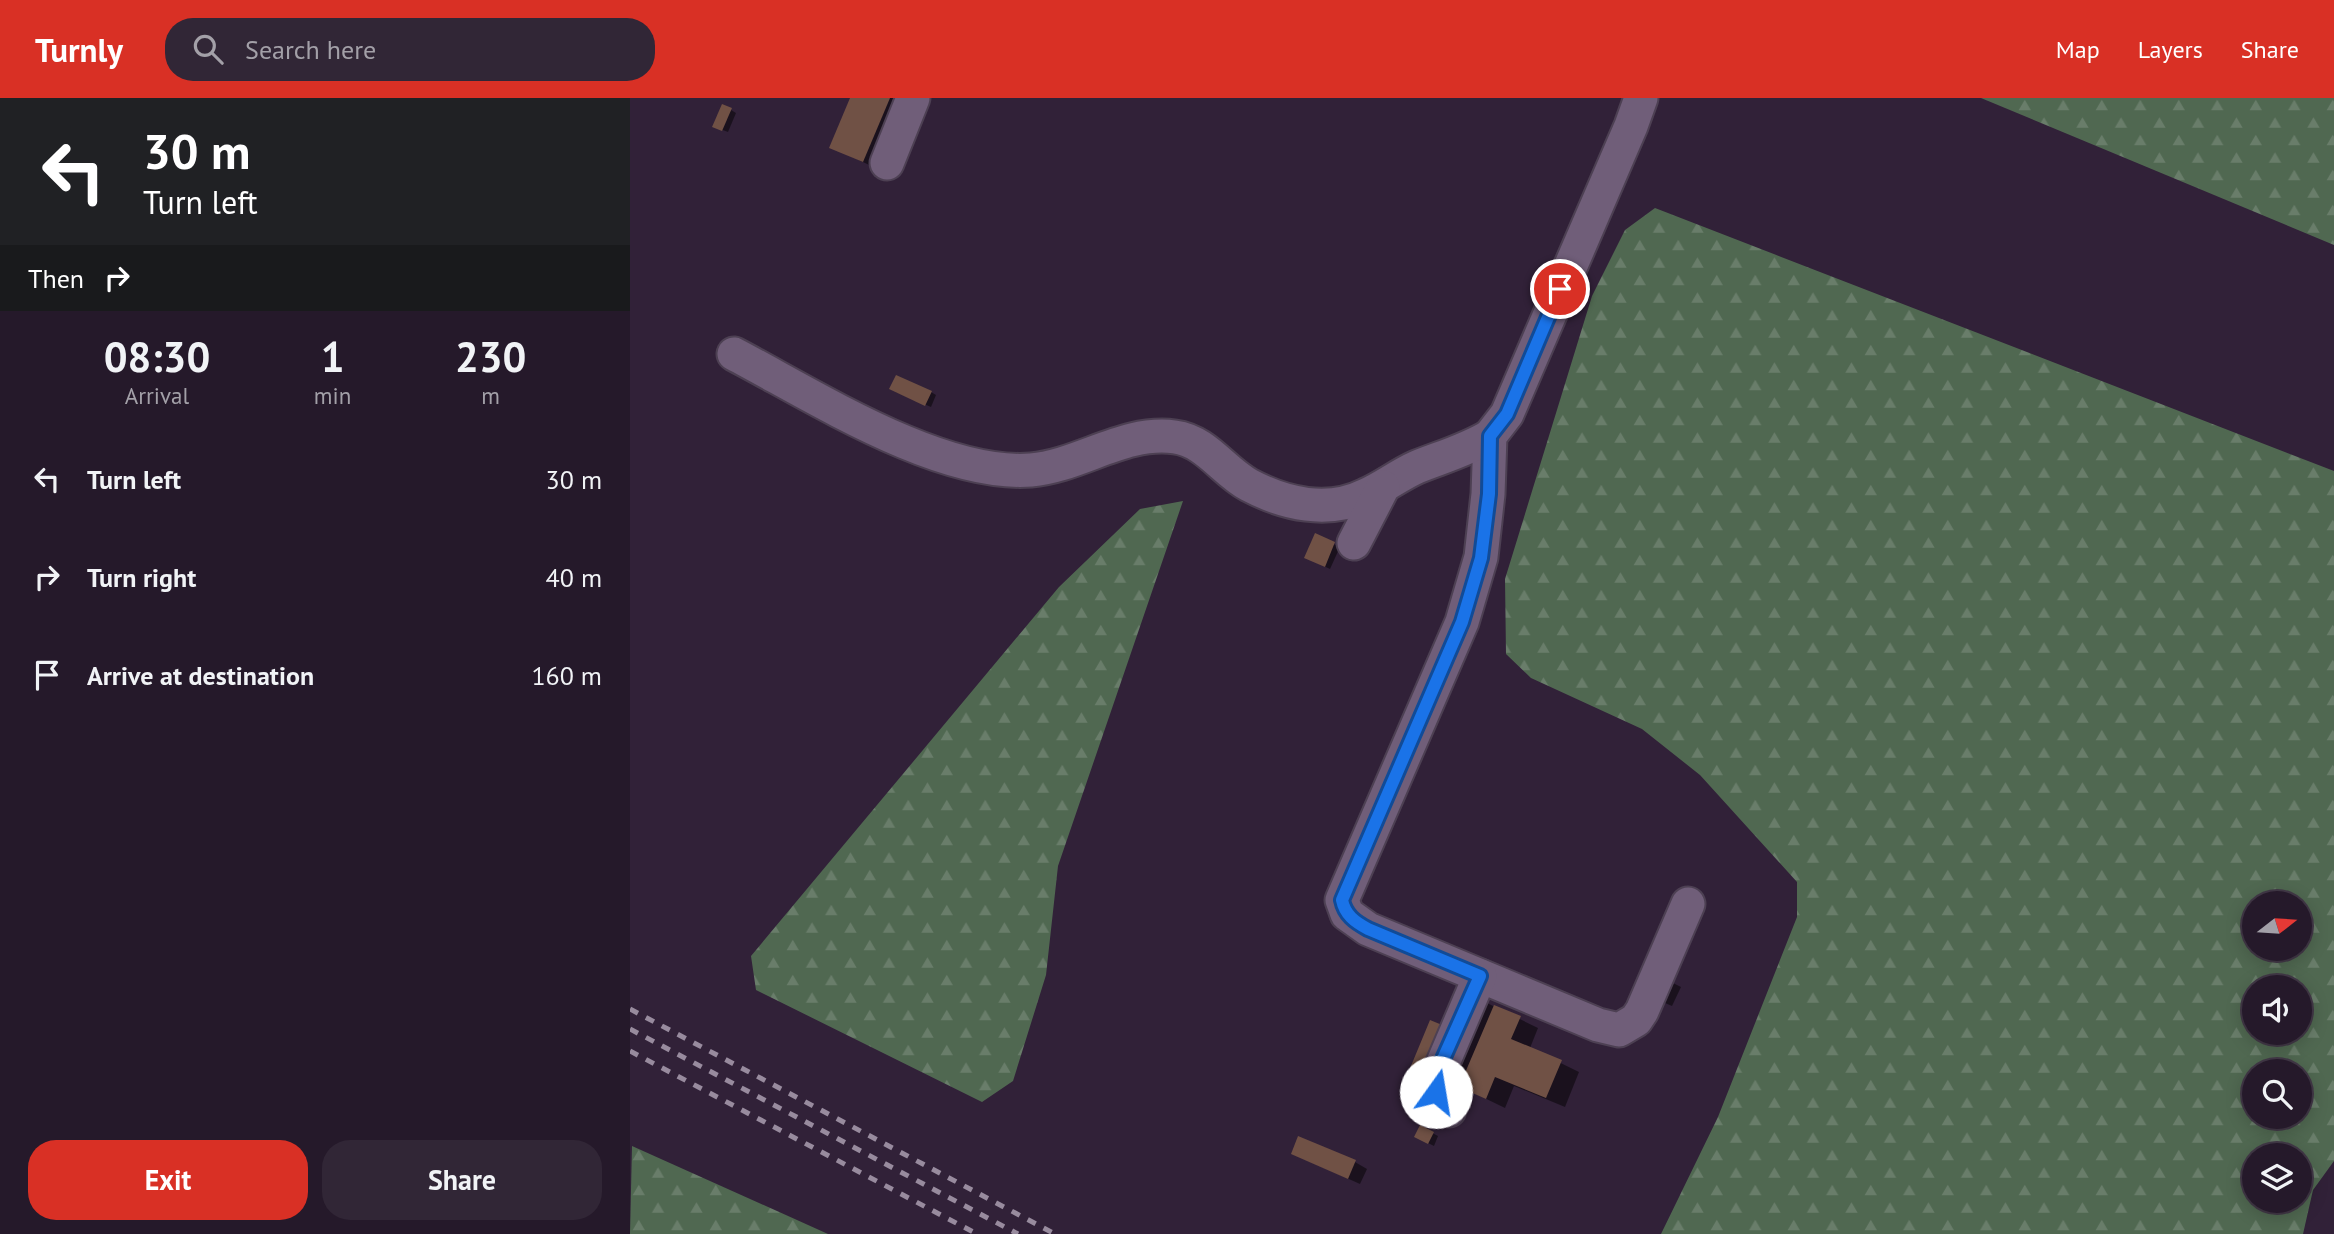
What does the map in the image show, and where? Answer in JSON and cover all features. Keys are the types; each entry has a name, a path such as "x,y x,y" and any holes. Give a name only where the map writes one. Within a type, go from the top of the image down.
{"lane":[{"path":"887,163 913,98"},
{"path":"733,354 856,418 917,447 960,463 989,469 1034,470 1094,451 1161,436 1188,440 1247,484 1273,496 1317,506 1334,505 1363,497 1408,472 1453,455 1490,436 1507,414 1641,98"},
{"path":"1490,436 1486,522 1481,558 1471,594 1443,668 1342,900 1347,914 1368,929 1608,1029 1623,1028 1636,1020 1642,1011 1688,904"},
{"path":"1354,543 1382,487"},
{"path":"1449,1110 1438,1099 1437,1077 1480,976"}],"green space":[{"path":"1981,98 2334,98 2334,245"},
{"path":"1655,208 2334,471 2334,1161 2312,1194 2312,1143 2242,1143 2242,1213 2308,1213 2303,1234 1661,1234 1718,1117 1797,917 1797,882 1700,775 1642,729 1531,678 1506,654 1505,579 1592,296 1625,230"},
{"path":"1183,501 1058,866 1046,975 1013,1081 982,1102 756,990 751,956 1059,587 1140,509"},
{"path":"632,1146 828,1234 630,1234"}],"building":[{"path":"850,98 890,98 863,162 829,148"},
{"path":"722,104 732,108 722,131 712,127"},
{"path":"896,375 932,391 925,406 889,389"},
{"path":"1315,533 1335,542 1325,567 1304,558"},
{"path":"1465,992 1488,1001 1448,1096 1406,1078 1430,1020 1447,1027"},
{"path":"1494,1005 1521,1016 1511,1039 1562,1060 1546,1098 1495,1077 1486,1099 1459,1087"},
{"path":"1420,1125 1434,1132 1428,1144 1414,1137"},
{"path":"1298,1136 1356,1160 1348,1179 1291,1154"}],"railway":[{"path":"630,1009 1055,1234"},
{"path":"630,1029 1018,1234"},
{"path":"630,1051 977,1234"}],"route":[{"path":"1436,1092 1439,1068 1480,976 1356,923 1347,914 1342,900 1462,622 1481,558 1489,494 1490,436 1507,414 1560,289"}]}
